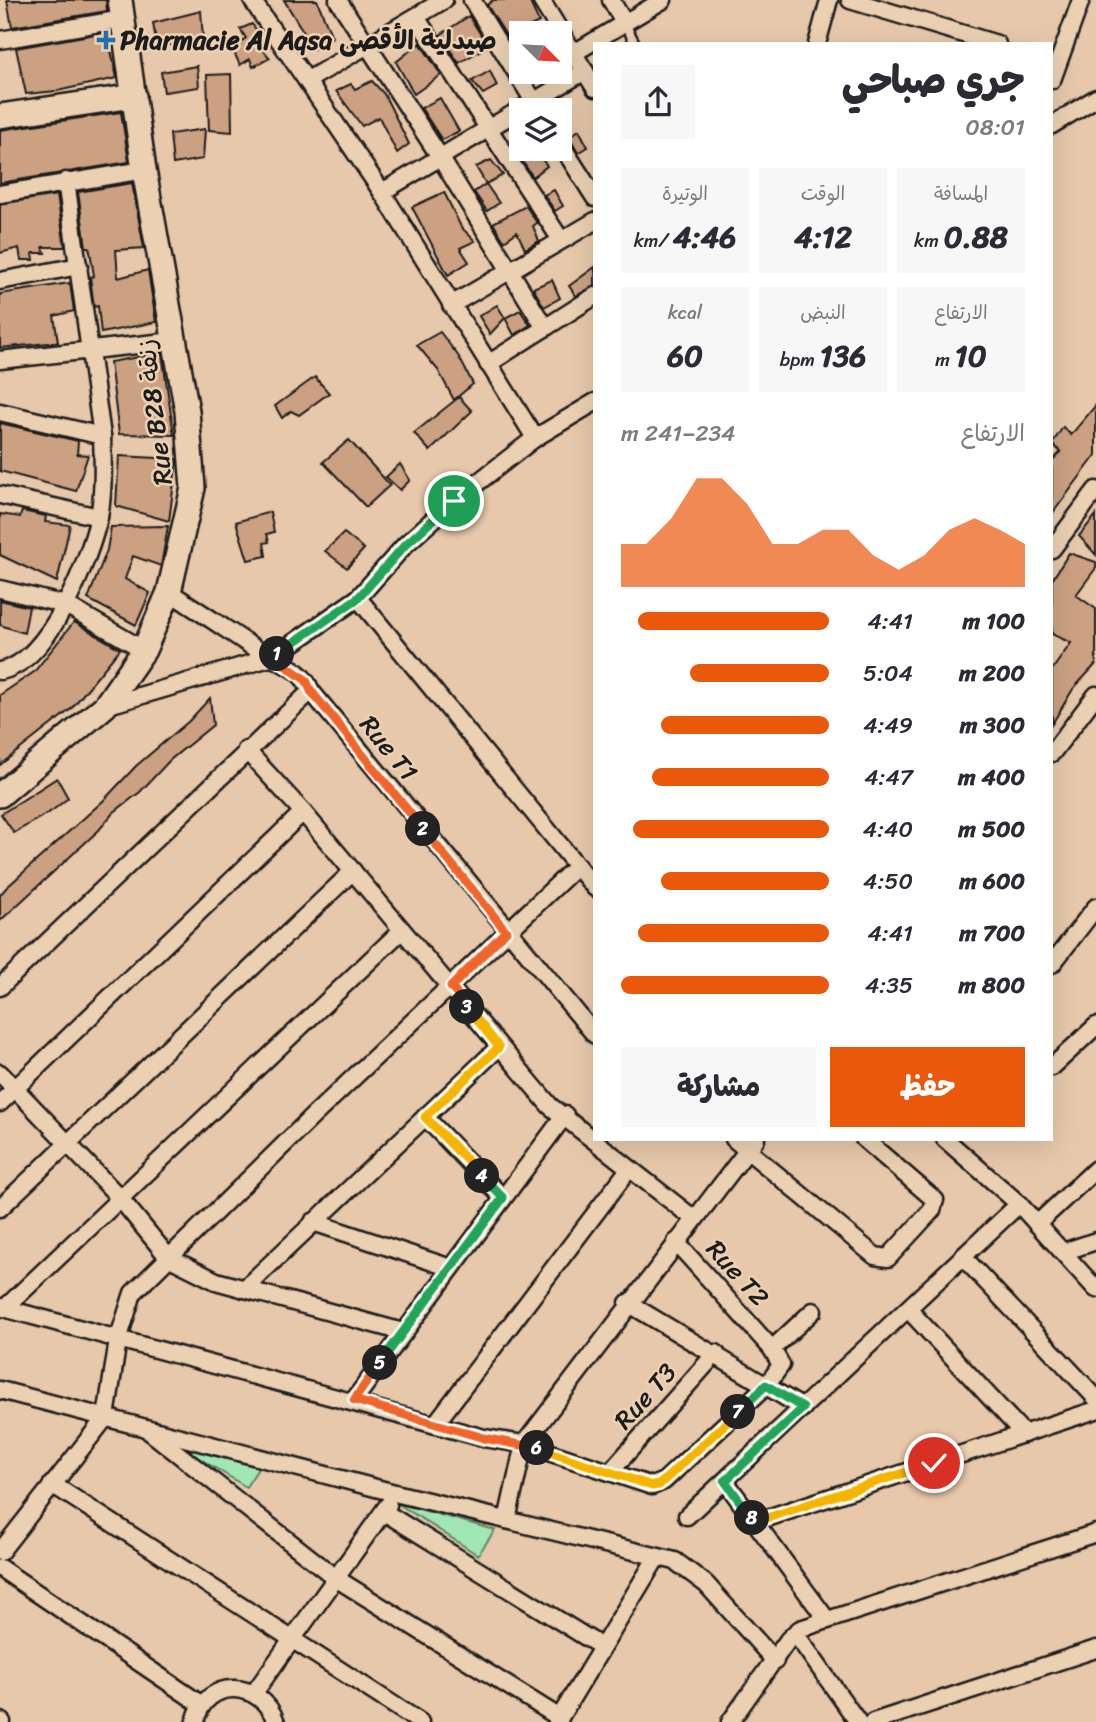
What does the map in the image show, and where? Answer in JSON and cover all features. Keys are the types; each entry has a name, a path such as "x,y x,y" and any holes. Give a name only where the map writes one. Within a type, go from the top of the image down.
{"street":[{"path":"252,0 382,192 535,438"},
{"path":"338,0 440,157 545,328"},
{"path":"308,80 444,0"},
{"path":"472,0 532,98"},
{"path":"541,0 593,85"},
{"path":"611,0 625,24"},
{"path":"593,42 663,0"},
{"path":"818,42 829,0"},
{"path":"850,0 990,42"},
{"path":"1055,61 1081,0"},
{"path":"0,40 122,10"},
{"name":"Rue B28 زنقة","path":"0,795 105,706 144,650 169,592 193,488 187,411 144,170 122,10"},
{"path":"416,17 561,240"},
{"path":"574,53 593,42"},
{"path":"548,98 585,71"},
{"path":"0,116 134,96"},
{"path":"1053,124 1096,98"},
{"path":"382,192 509,119"},
{"path":"571,161 593,195"},
{"path":"0,194 144,170"},
{"path":"0,671 23,660 66,605 99,517 103,472 102,436 66,181"},
{"path":"451,305 593,222"},
{"path":"0,281 79,266"},
{"path":"488,364 593,297"},
{"path":"0,360 174,341"},
{"path":"105,706 273,657 358,598 405,545 454,501 535,438 593,403"},
{"path":"0,412 102,436"},
{"path":"1053,548 1096,490"},
{"path":"0,495 99,517"},
{"path":"0,589 66,605 144,650"},
{"name":"Rue T1","path":"169,592 306,680 311,691 506,931 593,1033"},
{"path":"358,598 593,886"},
{"path":"0,987 311,691"},
{"path":"1053,752 1096,695"},
{"path":"246,750 303,812 550,1106 593,1139"},
{"path":"0,1103 303,812"},
{"path":"0,1552 106,1417 118,1340 133,1293 168,1256 577,866"},
{"path":"0,1209 353,871"},
{"path":"1053,963 1096,907"},
{"path":"2,1308 402,930"},
{"path":"1053,1066 1096,1026"},
{"path":"244,1289 499,1047"},
{"path":"0,1073 119,1198 168,1256 201,1275 244,1289 403,1332"},
{"path":"354,1400 565,1115"},
{"path":"425,1117 503,1198"},
{"path":"596,1141 693,1218"},
{"path":"507,1520 524,1444 628,1303 752,1144 875,1256 882,1259 894,1255 932,1210 934,1200 866,1141"},
{"path":"947,1141 1019,1205 1096,1289"},
{"path":"436,1423 629,1169"},
{"path":"1037,1224 1096,1169"},
{"path":"687,1516 1019,1205"},
{"path":"313,1222 451,1268"},
{"path":"1063,1252 1096,1241"},
{"name":"Rue T2","path":"676,1242 767,1344"},
{"path":"963,1257 1096,1398"},
{"path":"628,1303 716,1353 803,1408"},
{"path":"2,1308 354,1400 484,1438 524,1444 652,1486 659,1485 766,1385 781,1366 767,1344 813,1311"},
{"path":"908,1309 1024,1434"},
{"name":"Rue T3","path":"611,1471 716,1353"},
{"path":"0,1390 395,1493 657,1557 692,1571 775,1661"},
{"path":"755,1522 1096,1410"},
{"path":"143,1426 337,1579 558,1720 657,1557"},
{"path":"725,1481 827,1620"},
{"path":"51,1484 292,1642 420,1722"},
{"path":"254,1693 337,1579 395,1493"},
{"path":"384,1512 602,1647"},
{"path":"730,1722 795,1633 827,1620 1096,1533"},
{"path":"0,1568 202,1705"},
{"path":"795,1633 855,1721"},
{"path":"873,1722 1096,1649"},
{"path":"195,1722 202,1705 221,1692 243,1690 264,1700 276,1722"}],"lane":[{"path":"625,24 634,41"}],"green space":[{"path":"165,1437 259,1467 246,1487"},
{"path":"397,1503 495,1530 478,1555"}],"building":[{"path":"7,0 106,0 107,11 12,27"},
{"path":"284,0 317,0 332,37 314,49"},
{"path":"493,0 529,0 539,21 509,21 507,37 487,5"},
{"path":"201,11 203,40 157,47 153,23"},
{"path":"469,16 488,46 459,63 440,35"},
{"path":"252,24 269,47 264,51 270,58 253,67 250,59 240,65 232,48 246,38 240,29"},
{"path":"107,32 117,78 57,91 26,94 16,48"},
{"path":"420,43 441,75 414,94 396,62"},
{"path":"197,66 199,87 164,92 161,72"},
{"path":"490,71 497,86 483,94 472,81"},
{"path":"231,74 232,132 209,130 207,75"},
{"path":"372,81 384,94 409,144 397,153 379,117 362,126 336,91 351,84 355,89"},
{"path":"440,98 459,131 442,140 421,108"},
{"path":"121,112 129,162 0,183 0,130"},
{"path":"205,129 203,159 173,164 170,134"},
{"path":"579,130 588,147 578,153 572,142 572,135"},
{"path":"491,160 503,175 486,184 476,167"},
{"path":"522,161 543,161 547,166 533,177"},
{"path":"132,183 144,248 116,250 118,278 148,270 156,322 101,333 98,306 94,307 90,277 94,276 89,247 86,247 78,192"},
{"path":"486,184 499,203 487,211 474,192"},
{"path":"554,190 563,206 555,211 544,195"},
{"path":"444,192 461,227 475,241 460,248 469,262 448,275 412,207"},
{"path":"57,195 65,247 43,247 45,253 33,253 34,260 21,260 19,248 0,253 0,204"},
{"path":"526,206 537,223 533,226 539,241 525,249 517,232 504,241 493,223"},
{"path":"593,268 593,287 576,296 569,286"},
{"path":"552,280 560,298 544,307 533,288"},
{"path":"70,283 74,311 54,316 58,342 0,348 0,294"},
{"path":"497,305 505,318 490,334 479,316"},
{"path":"520,310 530,325 514,335 505,318"},
{"path":"440,332 459,357 473,384 454,400 438,370 417,345"},
{"path":"162,353 174,435 119,434 110,362"},
{"path":"315,377 329,393 299,415 291,411 282,418 275,406"},
{"path":"459,397 472,411 430,451 414,433"},
{"path":"1096,405 1096,455 1053,513 1053,460 1061,452 1053,442 1063,427 1071,435"},
{"path":"0,423 78,441 77,454 88,455 76,491 0,471"},
{"path":"349,440 390,485 366,507 323,462"},
{"path":"119,456 177,459 169,521 116,506"},
{"path":"400,464 410,480 400,490 386,477"},
{"path":"22,511 46,516 45,522 70,525 57,582 0,555 0,514 20,517"},
{"path":"270,512 274,532 267,534 269,542 264,543 266,556 248,560 236,522"},
{"path":"1096,515 1096,555 1079,536"},
{"path":"168,526 161,566 133,556 125,579 150,593 136,625 88,599 107,550 111,527"},
{"path":"344,533 364,549 347,568 325,551"},
{"path":"1069,553 1096,562 1096,568 1076,595 1096,609 1096,664 1073,689 1053,722 1053,669 1071,643 1053,634 1053,578"},
{"path":"0,600 29,607 24,633 0,625"},
{"path":"74,622 120,649 71,709 0,765 0,695 34,672"},
{"path":"210,698 213,725 170,760 140,792 113,813 99,830 0,921 0,895 6,888 103,801 136,766 189,721"},
{"path":"57,778 68,798 14,833 1,814"}],"place":[{"name":"Pharmacie Al Aqsa صيدلية الأقصى","path":"106,40"}],"route":[{"path":"454,501 405,545 358,598 273,657 287,664 306,680 311,691 506,931 451,987 499,1047 425,1117 503,1198 354,1400 484,1438 524,1444 652,1486 664,1481 766,1385 803,1408 725,1481 755,1522 934,1463"}]}
